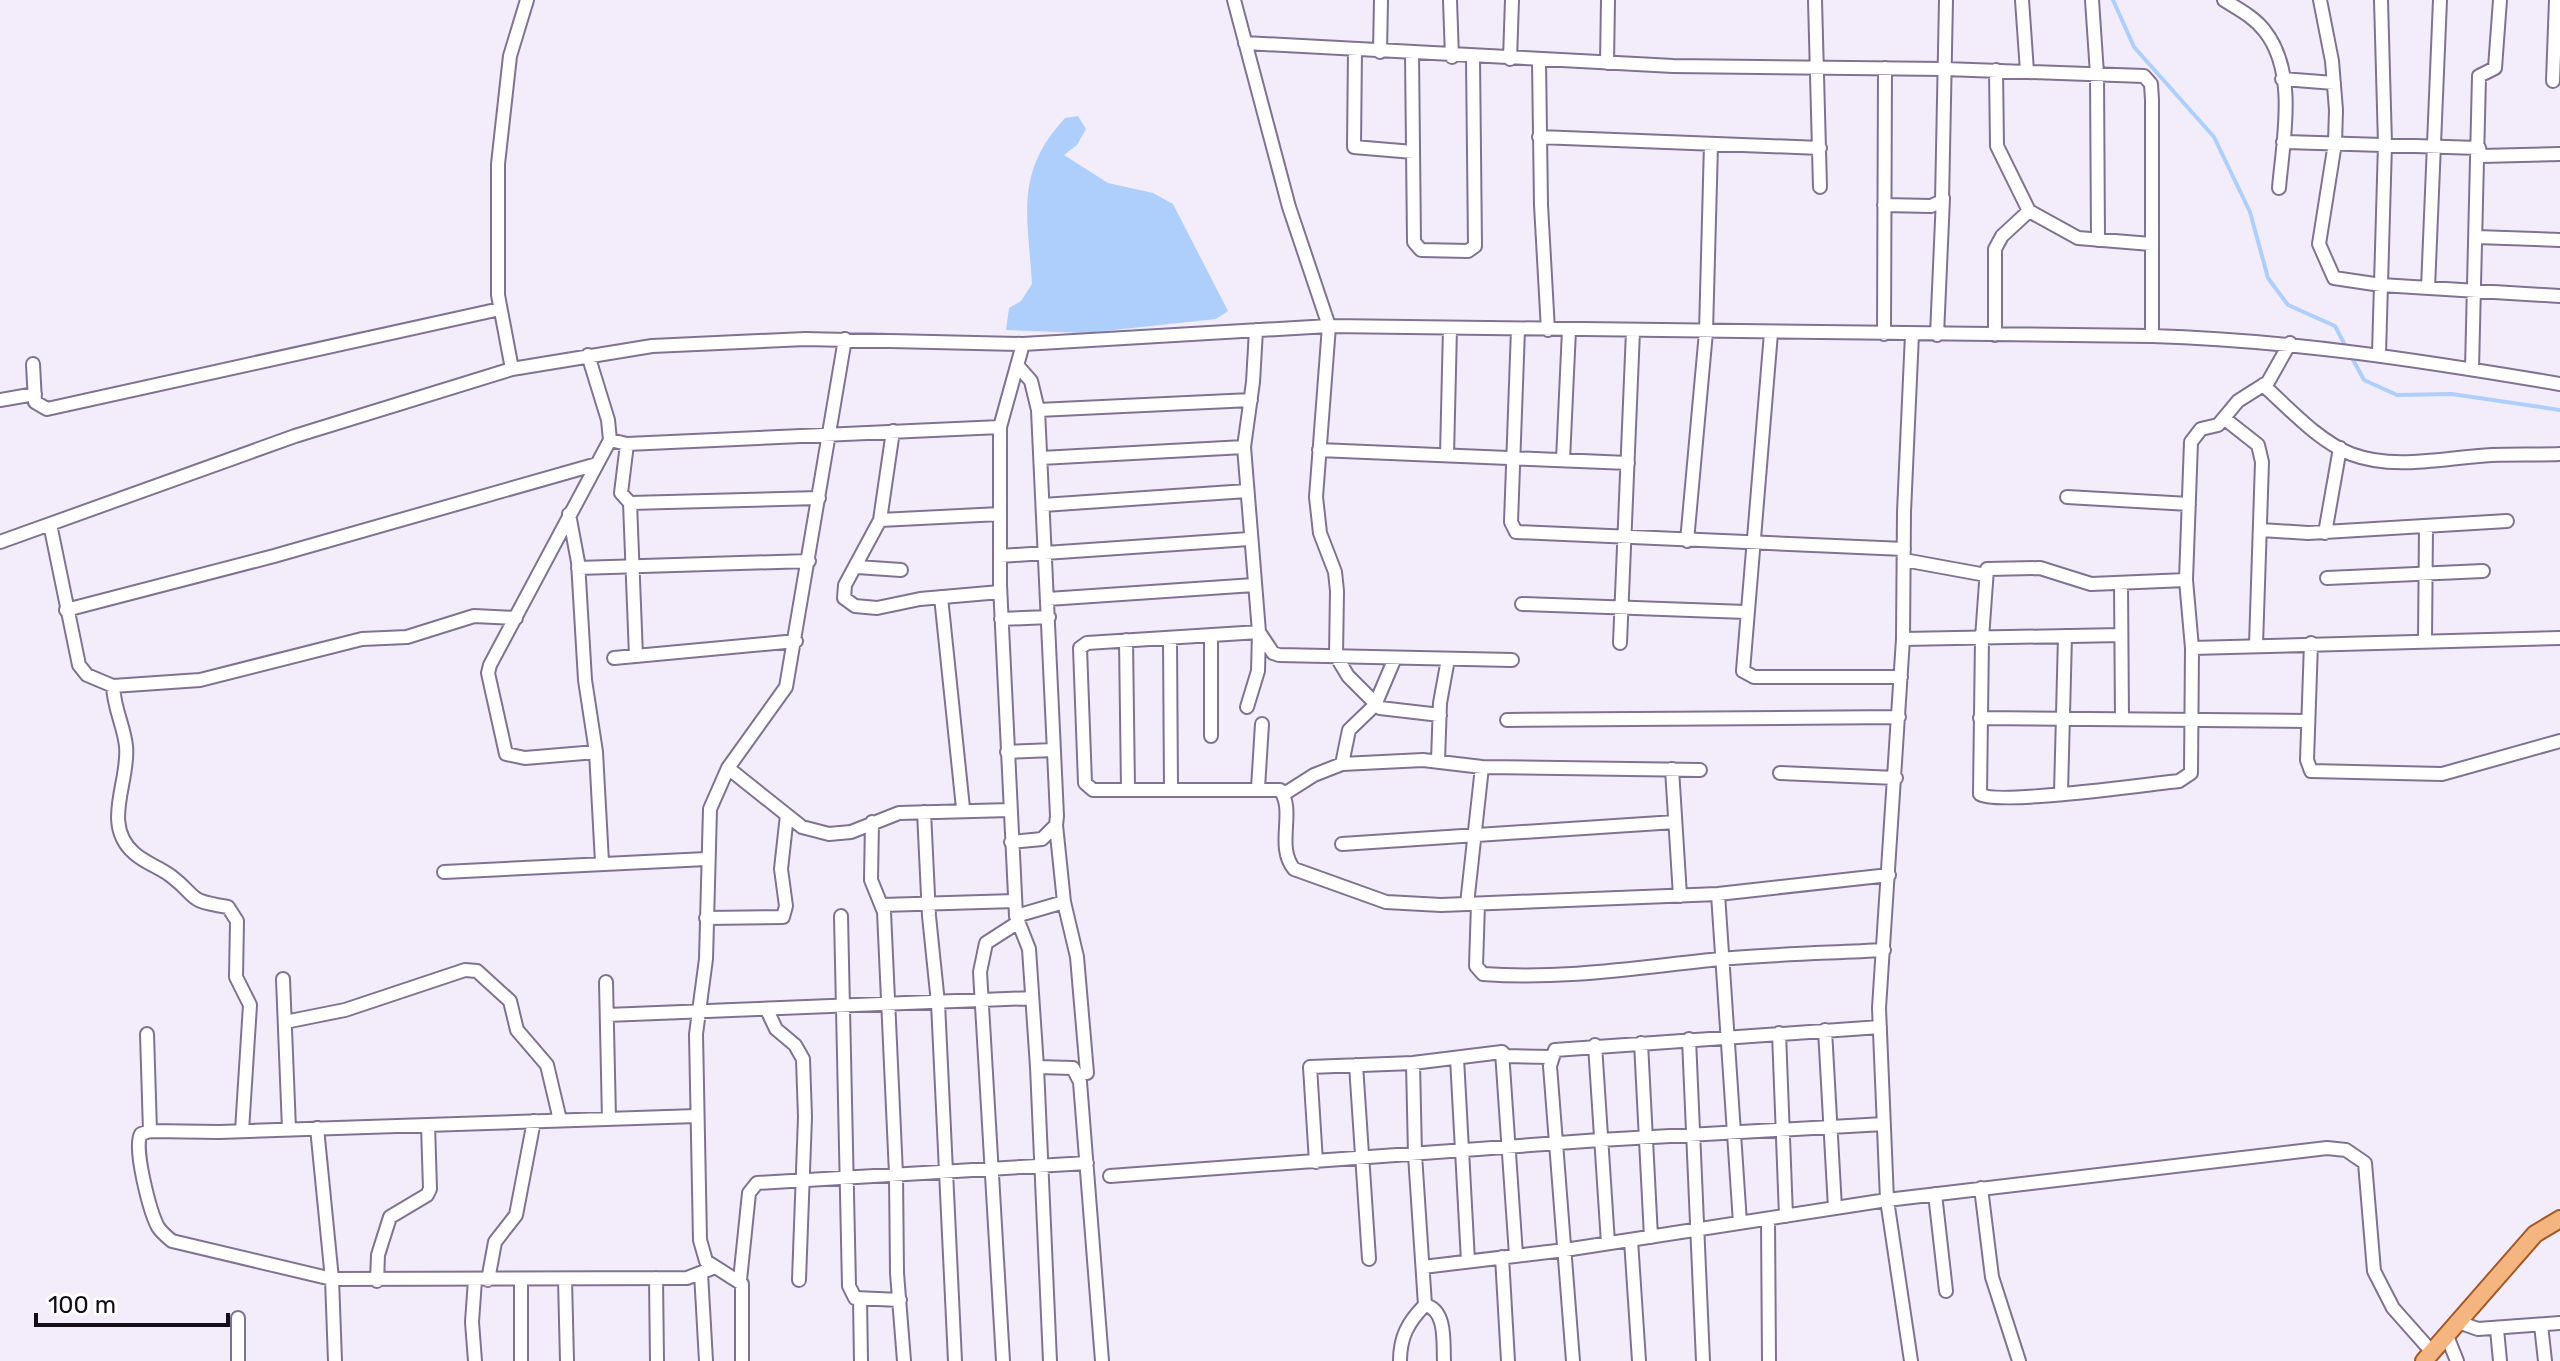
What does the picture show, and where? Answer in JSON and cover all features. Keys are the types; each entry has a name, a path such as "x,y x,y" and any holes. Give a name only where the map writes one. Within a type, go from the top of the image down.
{"main road":[{"path":"2428,1356 2535,1234 2560,1219"}],"street":[{"path":"512,369 500,309 498,164 510,56 527,0"},
{"path":"1234,0 1289,207 1329,326 1319,450 1318,517 1337,591 1336,656 1375,705 1390,711 1440,715"},
{"path":"1380,52 1381,0"},
{"path":"1450,0 1452,57"},
{"path":"1510,59 1512,0"},
{"path":"1607,63 1608,0"},
{"path":"1815,0 1820,187"},
{"path":"1937,335 1946,0"},
{"path":"2022,0 2027,71"},
{"path":"2092,0 2097,74 2098,240"},
{"path":"2224,0 2264,30 2271,41 2286,105 2279,188"},
{"path":"2320,0 2334,83 2335,143 2320,234 2321,252 2334,278 2381,285 2560,296"},
{"path":"2379,354 2385,144 2381,0"},
{"path":"2428,288 2440,0"},
{"path":"2472,369 2479,76 2495,68 2500,0"},
{"path":"2553,81 2556,0"},
{"path":"1245,43 1539,61 2144,76 2151,84 2152,336"},
{"path":"1355,50 1354,147 1413,152"},
{"path":"1412,54 1416,248 1472,250 1475,241 1473,58"},
{"path":"1539,61 1539,137 1548,330"},
{"path":"1884,334 1885,68"},
{"path":"1996,70 1997,146 2029,211 2071,236 2151,244"},
{"path":"2282,79 2334,83"},
{"path":"1539,137 1820,148"},
{"path":"2283,142 2479,148"},
{"path":"1687,541 1706,332 1711,144"},
{"path":"2479,148 2481,156 2560,154"},
{"path":"1884,205 1938,205 1943,193"},
{"path":"1995,335 1995,249 2029,211"},
{"path":"2476,237 2560,240"},
{"path":"33,364 39,407 53,408 500,309"},
{"path":"0,542 295,436 512,369 652,346 845,339 1023,344 1329,326 2152,336 2338,348 2560,384"},
{"path":"1447,455 1450,328"},
{"path":"1518,329 1511,522 1516,532 1751,543 1904,555 1986,575"},
{"path":"1247,707 1257,684 1262,635 1249,539 1244,447 1256,330"},
{"path":"1563,460 1569,330"},
{"path":"1620,643 1633,331"},
{"path":"1771,333 1742,665 1747,676 1901,677"},
{"path":"1911,1361 1887,1200 1880,1027 1903,639 1912,334"},
{"path":"706,1361 707,1270 701,1252 697,1116 710,809 728,768 786,687 845,339"},
{"path":"2186,580 2080,582 2040,568 1993,566 1986,575 1982,638 1980,794 1992,798 2061,793 2186,779 2192,764 2192,648 2186,580 2191,442 2201,429 2225,419 2238,401 2263,385 2290,343"},
{"path":"1023,344 1000,427 1000,592 1016,920 1029,949 1037,1067 1050,1361"},
{"path":"588,355 608,420 610,440 488,673 506,754 525,758 596,752"},
{"path":"1017,365 1031,381 1038,410 1056,825 1064,902 1077,957 1087,1073"},
{"path":"2263,385 2340,448 2364,457 2411,462 2494,455 2560,454"},
{"path":"0,400 35,394"},
{"path":"1038,410 1251,400"},
{"path":"2225,419 2251,438 2261,452 2256,645"},
{"path":"610,440 627,444 1000,427"},
{"path":"893,431 880,520 843,592 847,602 877,608 941,597 1000,592"},
{"path":"627,444 621,493 630,503 636,656"},
{"path":"1041,458 1244,447"},
{"path":"2325,533 2340,448"},
{"path":"1319,450 1628,463"},
{"path":"66,610 260,560 597,464"},
{"path":"1043,505 1247,491"},
{"path":"2067,497 2189,504"},
{"path":"630,503 819,498"},
{"path":"569,514 578,568 585,680 596,752 602,862"},
{"path":"880,520 1000,514"},
{"path":"2261,530 2325,533 2507,521"},
{"path":"50,524 79,665 87,675 113,686 200,680 362,639 407,637 474,616 516,618"},
{"path":"2425,641 2426,526"},
{"path":"1000,556 1249,539"},
{"path":"578,568 809,561"},
{"path":"857,567 901,570"},
{"path":"2327,578 2483,571"},
{"path":"2121,583 2122,719"},
{"path":"1048,599 1254,585"},
{"path":"941,597 963,808"},
{"path":"1522,604 1746,612"},
{"path":"1001,619 1049,617"},
{"path":"1262,635 1211,635 1082,644 1086,787 1273,788 1284,794"},
{"path":"1211,635 1211,736"},
{"path":"1262,635 1273,653 1512,660"},
{"path":"1903,639 2121,635"},
{"path":"2061,793 2065,636"},
{"path":"1170,638 1175,789"},
{"path":"2192,648 2560,638"},
{"path":"1126,640 1128,789"},
{"path":"614,658 796,641"},
{"path":"2311,643 2308,767 2316,773 2442,774 2560,741"},
{"path":"1342,764 1349,730 1375,705 1395,658"},
{"path":"1438,761 1440,715 1448,659"},
{"path":"113,686 116,717 126,742 118,815 124,841 138,856 170,875 194,900 228,907 237,921 234,967 250,1005 242,1131"},
{"path":"1507,720 1899,717"},
{"path":"1980,718 2308,721"},
{"path":"1258,788 1262,724"},
{"path":"1007,752 1054,750"},
{"path":"1284,794 1314,775 1342,764 1438,761 1482,767 1700,770"},
{"path":"1482,767 1475,835 1473,904 1476,966 1483,974 1526,977 1590,974 1723,959 1884,950"},
{"path":"728,768 802,827 829,834 851,832 899,813 963,808 1010,810"},
{"path":"1672,769 1680,896"},
{"path":"1780,773 1896,778"},
{"path":"1284,794 1285,854 1294,869 1386,902 1473,904 1718,894 1889,875"},
{"path":"924,812 928,903 938,1003 955,1361"},
{"path":"706,918 783,917 786,906 781,869 787,815"},
{"path":"872,822 871,880 882,905 889,1005 904,1361"},
{"path":"1342,844 1675,822"},
{"path":"1011,842 1042,839 1056,825"},
{"path":"444,872 706,859"},
{"path":"1718,894 1737,1131 1740,1223"},
{"path":"882,905 1015,901"},
{"path":"1003,1361 994,1168 980,972 982,951 986,943 1016,920 1064,902"},
{"path":"841,916 849,1286 852,1296 860,1299 900,1300"},
{"path":"285,1022 319,1018 465,970 477,971 510,1001 517,1030 547,1065 560,1120"},
{"path":"283,979 289,1129"},
{"path":"606,982 609,1119"},
{"path":"607,1015 1032,998"},
{"path":"767,1010 776,1029 795,1045 803,1059 799,1280"},
{"path":"1502,1052 1506,1056 1551,1057 1561,1048 1880,1027"},
{"path":"1825,1030 1835,1208"},
{"path":"1779,1033 1786,1216"},
{"path":"147,1034 150,1131"},
{"path":"1689,1039 1703,1361"},
{"path":"1641,1043 1651,1237"},
{"path":"1595,1045 1608,1243"},
{"path":"1316,1162 1310,1067 1413,1063 1502,1052"},
{"path":"1502,1052 1516,1255"},
{"path":"1551,1057 1573,1361"},
{"path":"1457,1058 1468,1261"},
{"path":"1400,1361 1402,1339 1408,1323 1425,1305 1415,1155 1413,1063"},
{"path":"1356,1065 1369,1259"},
{"path":"1037,1067 1064,1066 1079,1074 1102,1361"},
{"path":"697,1116 242,1131 150,1131 141,1134 138,1148 160,1232 172,1241 332,1279 687,1278 707,1270 740,1280"},
{"path":"475,1361 472,1322 482,1280 495,1242 516,1215 534,1121"},
{"path":"1110,1176 1600,1140 1884,1124"},
{"path":"377,1281 378,1255 390,1217 427,1195 430,1189 428,1125"},
{"path":"317,1128 332,1279 335,1361"},
{"path":"1423,1267 1565,1250 1887,1200 2327,1148 2346,1150 2365,1163 2370,1248 2381,1290 2428,1356"},
{"path":"742,1361 743,1290 740,1280 752,1187 757,1183 1087,1163"},
{"path":"1981,1188 1992,1277 2019,1361"},
{"path":"1935,1194 1946,1291"},
{"path":"1768,1219 1769,1361"},
{"path":"1631,1240 1639,1361"},
{"path":"1502,1257 1508,1361"},
{"path":"656,1278 657,1361"},
{"path":"565,1279 567,1361"},
{"path":"521,1280 521,1361"},
{"path":"860,1299 861,1361"},
{"path":"1425,1305 1437,1311 1441,1320 1444,1361"},
{"path":"238,1318 238,1361"},
{"path":"2458,1322 2478,1329 2560,1323"},
{"path":"2541,1325 2545,1361"},
{"path":"2497,1329 2500,1361"},
{"path":"2447,1336 2457,1361"}],"water":[{"path":"1078,116 1086,129 1077,145 1064,155 1108,183 1153,193 1173,204 1228,311 1216,319 1086,333 1006,330 1009,308 1021,301 1032,284 1027,216 1031,177 1049,138 1065,118"}],"waterway":[{"path":"2113,0 2134,47 2214,137 2250,212 2268,278 2288,305 2335,326 2347,349"},
{"path":"2351,356 2364,380 2397,395 2452,394 2560,410"}]}
